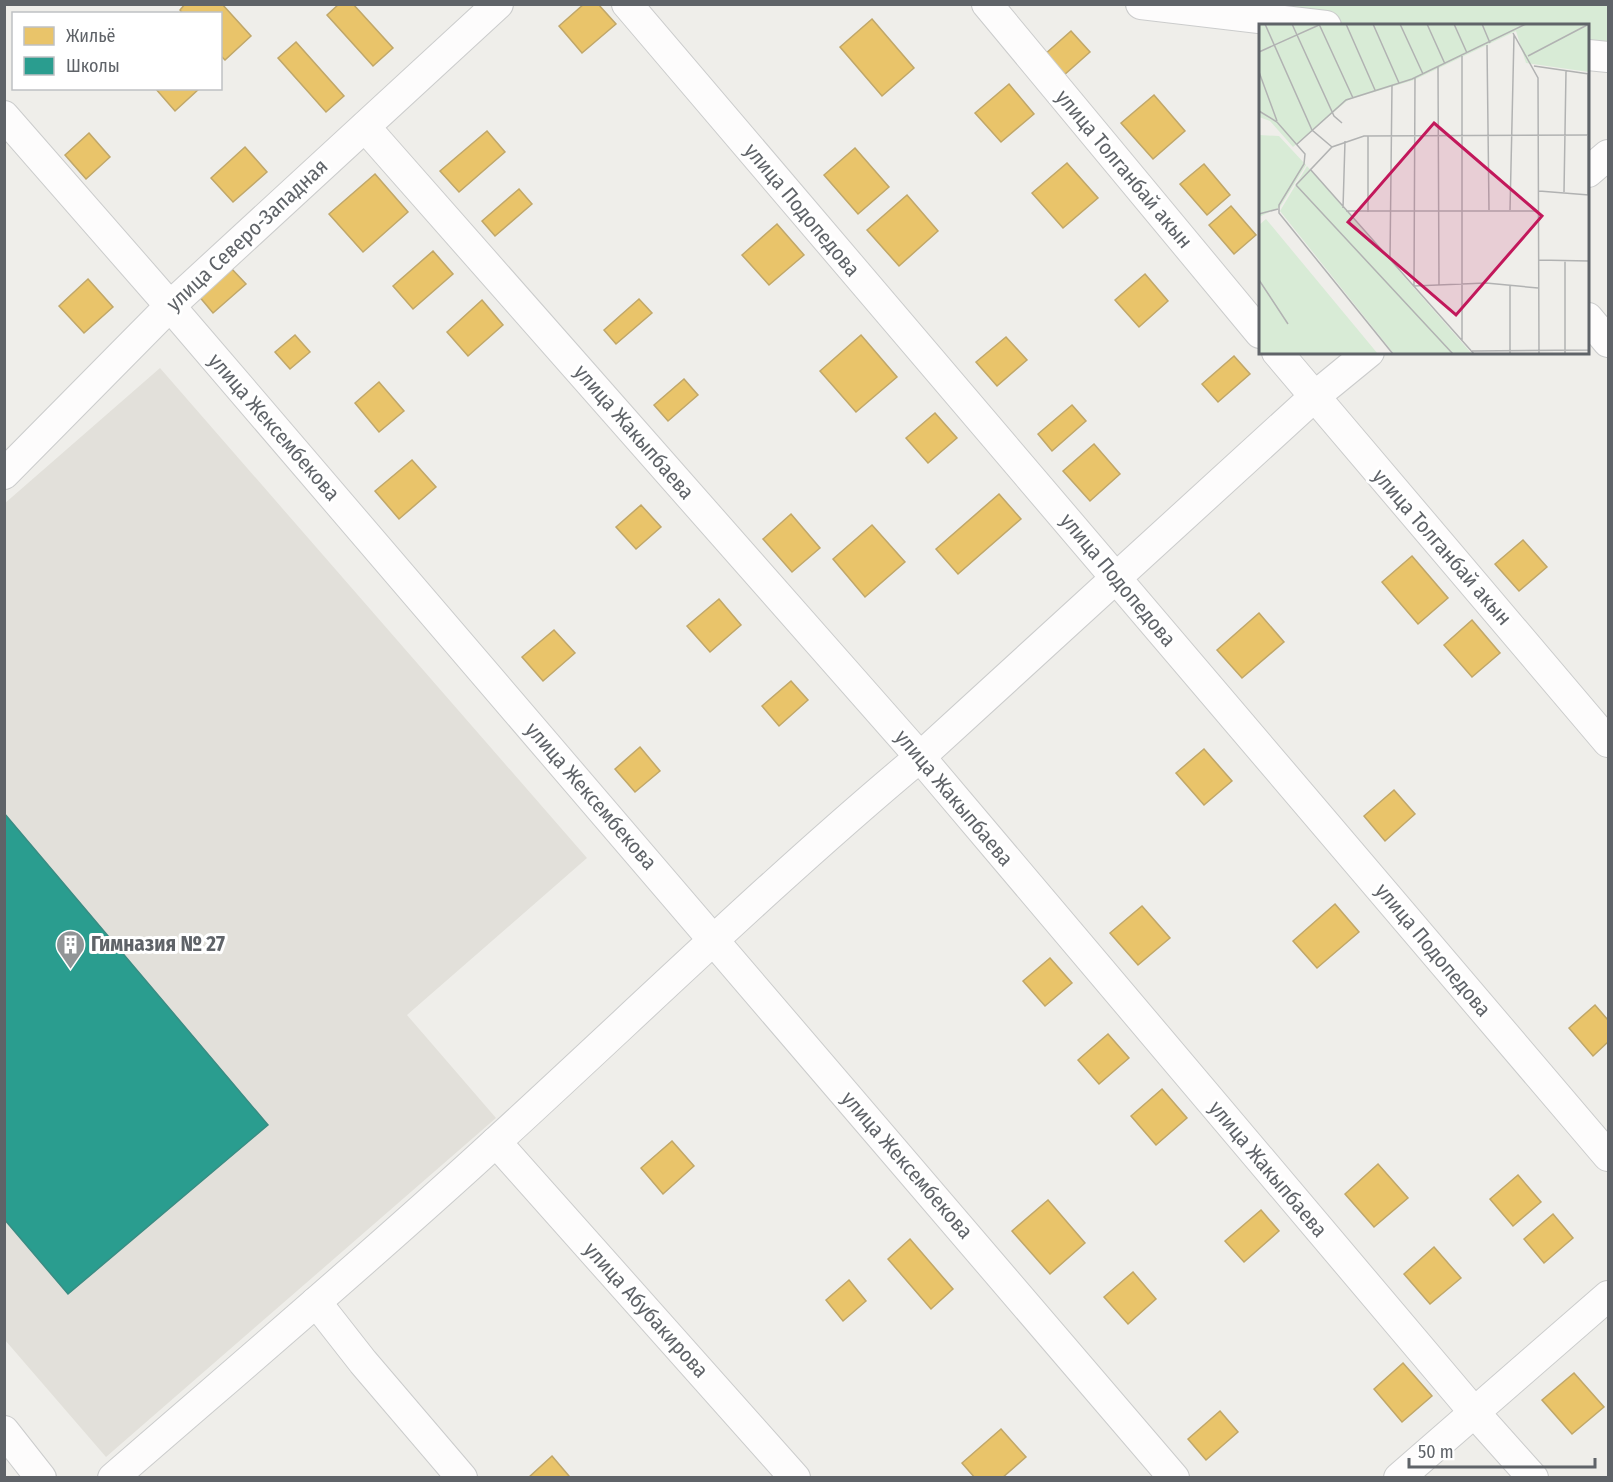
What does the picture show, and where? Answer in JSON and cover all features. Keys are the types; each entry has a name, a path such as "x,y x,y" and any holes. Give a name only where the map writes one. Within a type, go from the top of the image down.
{"street":[{"name":"улица Северо-Западная","path":"4,474 170,306 498,4"},
{"name":"улица Подопедова","path":"627,4 1608,1156"},
{"name":"улица Толганбай акын","path":"987,4 1259,332"},
{"path":"1141,4 1309,24"},
{"path":"1589,55 1608,57"},
{"name":"улица Жексембекова","path":"4,116 714,939 1174,1478"},
{"name":"улица Жакыпбаева","path":"365,127 920,757 1474,1412 1533,1478"},
{"path":"1589,170 1608,154"},
{"path":"1589,320 1608,342"},
{"name":"улица Толганбай акын","path":"1279,354 1608,742"},
{"path":"113,1478 496,1142 714,939 868,800 920,757 1314,398 1367,354"},
{"name":"улица Абубакирова","path":"496,1142 795,1478"},
{"path":"1399,1478 1608,1296"},
{"path":"316,1302 363,1362 462,1478"},
{"path":"4,1431 41,1478"}],"shaded area":[{"path":"160,368 587,858 407,1015 496,1118 106,1457 5,1340 4,504"}],"green space":[{"path":"1122,5 1608,5 1608,70 1589,67 1589,24 1263,24"}],"building: Жильё":[{"path":"185,4 222,4 251,36 225,60 222,57 222,12 182,12 180,10"},
{"path":"339,4 353,4 393,48 373,66 327,15"},
{"path":"584,4 598,4 616,24 582,53 559,26"},
{"path":"872,19 914,68 882,96 840,47"},
{"path":"1071,31 1090,52 1063,76 1044,55"},
{"path":"296,42 344,96 326,112 278,58"},
{"path":"1009,84 1034,114 1001,142 975,113"},
{"path":"157,90 198,90 175,111"},
{"path":"1154,95 1185,131 1153,159 1121,123"},
{"path":"487,131 505,152 459,192 440,171"},
{"path":"89,133 110,157 86,179 65,155"},
{"path":"245,147 267,172 233,202 211,178"},
{"path":"855,148 889,187 858,214 824,175"},
{"path":"1067,163 1098,198 1063,228 1032,193"},
{"path":"1204,164 1230,195 1207,215 1180,184"},
{"path":"375,174 408,212 363,252 329,214"},
{"path":"519,189 532,204 495,236 482,221"},
{"path":"907,195 938,231 899,266 867,230"},
{"path":"1231,206 1256,235 1234,254 1209,225"},
{"path":"777,224 804,255 769,285 742,255"},
{"path":"433,251 453,274 413,309 393,286"},
{"path":"230,267 246,284 213,313 198,295"},
{"path":"1145,274 1168,301 1139,327 1115,300"},
{"path":"88,279 113,307 84,333 59,306"},
{"path":"639,299 652,313 616,344 604,330"},
{"path":"482,300 503,325 468,356 447,332"},
{"path":"295,335 310,352 290,369 275,352"},
{"path":"861,335 897,377 856,412 820,371"},
{"path":"1006,337 1027,360 997,386 976,362"},
{"path":"1234,356 1250,374 1218,402 1202,384"},
{"path":"684,379 698,395 668,421 654,405"},
{"path":"379,382 404,411 379,432 355,403"},
{"path":"1072,405 1086,421 1052,451 1038,434"},
{"path":"935,413 957,438 928,463 906,438"},
{"path":"1094,444 1120,474 1090,501 1063,471"},
{"path":"412,460 436,487 399,519 375,491"},
{"path":"999,494 1021,519 958,574 936,549"},
{"path":"641,505 661,527 636,549 616,527"},
{"path":"791,514 820,548 792,572 763,539"},
{"path":"872,525 905,562 865,597 833,559"},
{"path":"1523,540 1547,567 1519,591 1495,564"},
{"path":"1412,556 1448,598 1418,624 1382,582"},
{"path":"719,599 741,625 710,652 687,626"},
{"path":"1259,613 1284,642 1242,678 1217,650"},
{"path":"1472,620 1500,653 1472,677 1444,645"},
{"path":"554,630 575,653 543,681 522,657"},
{"path":"791,681 808,700 779,726 762,706"},
{"path":"640,747 660,771 635,792 615,769"},
{"path":"1204,749 1232,781 1204,805 1176,773"},
{"path":"1394,790 1415,814 1385,841 1364,816"},
{"path":"1335,904 1359,932 1317,968 1293,941"},
{"path":"1142,906 1170,938 1138,965 1110,933"},
{"path":"1050,958 1072,983 1045,1006 1023,981"},
{"path":"1595,1005 1608,1020 1608,1042 1593,1056 1569,1028"},
{"path":"1108,1034 1129,1058 1099,1084 1078,1060"},
{"path":"1162,1089 1187,1118 1156,1145 1131,1116"},
{"path":"672,1141 694,1166 663,1194 641,1168"},
{"path":"1378,1164 1408,1198 1374,1227 1345,1194"},
{"path":"1518,1175 1541,1202 1513,1226 1490,1199"},
{"path":"1048,1200 1085,1243 1050,1274 1012,1231"},
{"path":"1261,1210 1279,1231 1244,1262 1225,1241"},
{"path":"1553,1214 1573,1238 1544,1263 1524,1239"},
{"path":"910,1239 953,1289 931,1309 888,1259"},
{"path":"1434,1247 1461,1278 1430,1304 1404,1274"},
{"path":"1133,1272 1156,1299 1128,1324 1104,1297"},
{"path":"849,1280 866,1301 843,1321 826,1300"},
{"path":"1403,1363 1432,1396 1402,1422 1374,1389"},
{"path":"1574,1373 1604,1407 1572,1434 1542,1400"},
{"path":"1220,1411 1238,1432 1206,1460 1188,1439"},
{"path":"1001,1429 1026,1457 1002,1478 975,1478 962,1463"},
{"path":"552,1456 569,1476 567,1478 528,1478"}],"building: Школы":[{"name":"Гимназия № 27","path":"4,813 268,1125 68,1294 4,1219"}],"place":[{"name":"Гимназия № 27","path":"70,970"}]}
